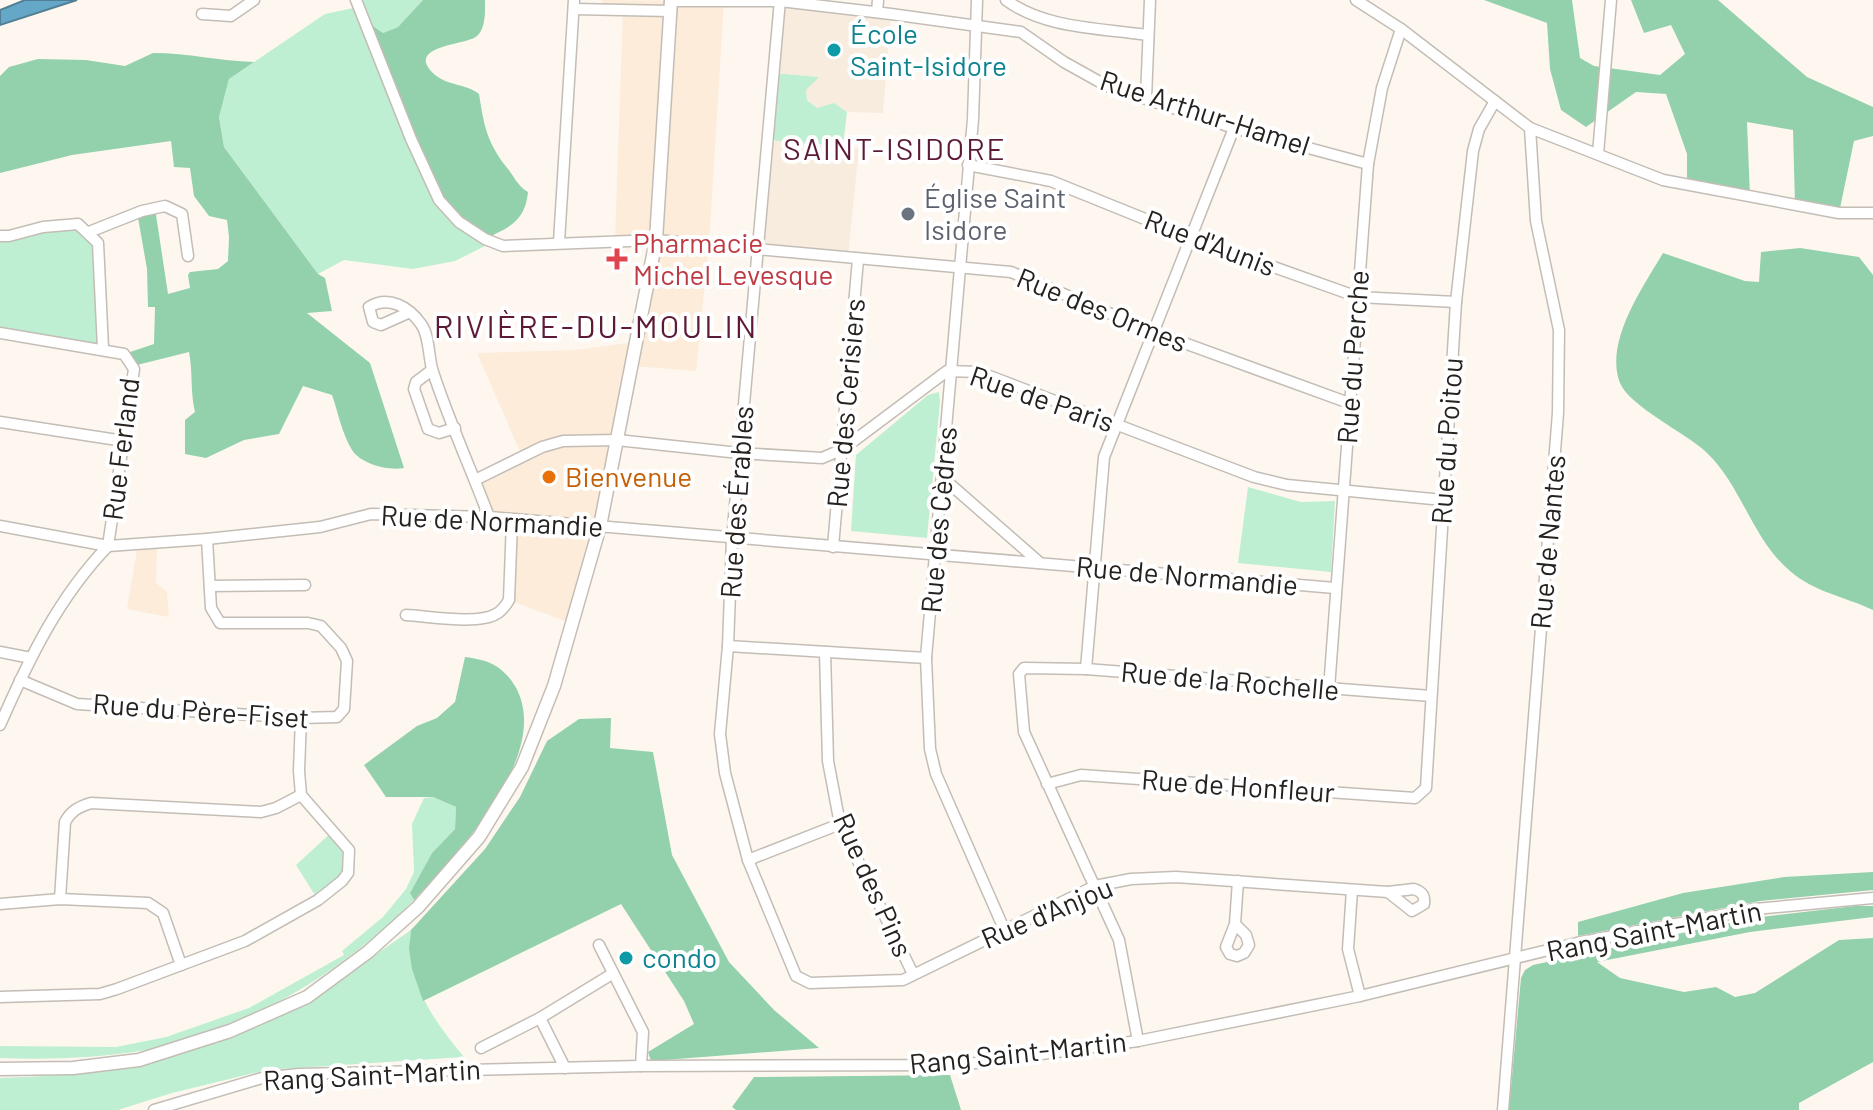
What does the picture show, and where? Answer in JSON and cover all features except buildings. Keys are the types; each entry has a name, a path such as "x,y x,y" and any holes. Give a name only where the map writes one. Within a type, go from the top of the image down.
{"main road":[{"path":"0,1069 73,1068 139,1060 230,1031 307,997 368,952 408,916 479,837 522,767 554,686 600,526 656,240 671,4"}],"street":[{"path":"202,14 231,16 254,0"},
{"name":"Rue des Ormes","path":"356,0 411,139 439,200 459,222 485,239 503,246 656,240 1011,272 1154,332 1349,403"},
{"path":"877,12 878,0"},
{"name":"Rue des Cèdres","path":"977,0 974,26 976,79 926,658 930,749 936,774 1004,929"},
{"path":"1006,0 1021,11 1045,20 1147,35"},
{"path":"1146,98 1150,0"},
{"path":"1356,0 1401,29 1530,128 1663,180 1839,213 1873,213"},
{"path":"1598,154 1611,0"},
{"name":"Rue Arthur-Hamel","path":"574,5 780,1 1021,32 1064,62 1107,86 1234,128 1368,164"},
{"name":"Rue des Érables","path":"780,1 739,453 720,734 725,773 748,860 796,976 810,983"},
{"path":"559,242 574,5"},
{"name":"Rue du Perche","path":"1329,689 1368,164 1380,99 1401,29"},
{"name":"Rue du Poitou","path":"1426,788 1456,302 1473,151 1479,129 1495,101"},
{"path":"1086,669 1104,457 1234,128"},
{"name":"Rue de Nantes","path":"1503,1110 1558,385 1559,330 1536,221 1530,128"},
{"name":"Rue d'Aunis","path":"968,165 1051,181 1192,238 1358,297 1456,302"},
{"path":"89,232 142,211 165,206 182,214 188,256"},
{"path":"0,236 78,224 89,232 98,243 103,348 0,333"},
{"name":"Rue des Cerisiers","path":"833,547 858,259"},
{"path":"410,312 424,327 432,370 489,517"},
{"name":"Rue Ferland","path":"103,348 124,354 134,369 108,546"},
{"path":"432,370 416,382 414,389 423,418 432,433 455,428"},
{"name":"Rue de Paris","path":"475,480 542,447 563,441 617,440 822,458 843,449 952,370 979,372 1254,477 1287,485 1443,500"},
{"path":"0,422 124,441"},
{"name":"Rue de Normandie","path":"943,478 1040,563"},
{"name":"Rue de Normandie","path":"0,526 108,546 320,527 371,514 489,517 1335,588"},
{"path":"406,615 481,619 494,616 504,608 509,600 512,521"},
{"name":"Rue du Père-Fiset","path":"20,680 77,704 301,718 337,717 344,709 347,661 341,648 321,626 308,623 220,623 211,608 207,539"},
{"path":"0,725 31,658 64,598 108,546"},
{"path":"210,586 305,585"},
{"path":"728,646 926,658"},
{"path":"0,652 31,658"},
{"name":"Rue des Pins","path":"825,652 828,761 840,824 913,974"},
{"name":"Rue de la Rochelle","path":"1047,784 1024,732 1019,674 1024,668 1086,669 1431,696"},
{"path":"0,997 100,994 245,941 318,900 342,881 348,873 349,850 301,795 301,718"},
{"name":"Rue de Honfleur","path":"1047,784 1081,775 1415,798 1426,788"},
{"path":"1047,784 1119,940 1138,1041"},
{"path":"60,899 65,822 71,812 81,806 91,803 261,812 301,795"},
{"path":"748,860 840,824"},
{"name":"Rue d'Anjou","path":"810,983 903,980 1095,886 1131,879 1176,877 1388,892"},
{"path":"1235,924 1238,881"},
{"path":"1352,890 1348,949 1360,996"},
{"name":"Rang Saint-Martin","path":"154,1110 262,1078 299,1074 641,1066 961,1065 1138,1041 1360,996 1577,943 1755,909 1873,898"},
{"path":"0,904 60,899 148,903 163,913 181,965"},
{"path":"599,945 643,1032 641,1066"},
{"path":"481,1048 540,1018 612,974"},
{"path":"540,1018 565,1068"}],"shaded area":[{"path":"602,0 724,1 709,244 696,371 632,366 573,624 509,600 512,521 489,517 475,480 522,456 477,353 576,350 636,342 656,240 615,240 623,10 602,9"},
{"path":"780,1 891,14 883,113 847,112 834,103 817,108 807,99 806,90 818,77 774,73"},
{"path":"768,140 859,148 848,257 759,248"},
{"path":"157,542 156,583 167,592 169,617 127,609 138,544"}],"green space":[{"path":"356,0 423,0 398,27 383,33 370,24 485,239 485,246 455,261 413,269 344,260 318,274 224,147 219,117 229,79 325,14 358,7"},
{"path":"423,0 485,0 480,33 472,39 432,52 427,57 427,64 439,78 479,94 491,142 517,182 528,192 519,217 508,227 485,239 439,200 370,24 383,33 398,27"},
{"path":"1484,0 1572,0 1580,58 1594,66 1660,75 1685,54 1671,25 1644,33 1631,0 1718,0 1807,77 1873,107 1873,136 1854,141 1839,213 1795,205 1793,130 1747,122 1750,197 1687,185 1687,154 1666,94 1636,92 1586,127 1561,110 1550,69 1547,23"},
{"path":"153,53 254,62 229,79 219,117 224,147 318,274 325,278 332,311 307,313 370,363 404,468 375,465 356,455 346,437 332,395 303,386 279,434 244,440 206,458 185,454 185,420 195,412 189,352 133,366 124,354 154,344 155,307 148,307 147,269 137,212 155,208 168,294 190,288 190,272 218,269 228,261 227,220 209,216 194,196 190,168 174,167 171,141 72,155 0,173 0,76 9,67 38,59 86,60 125,66"},
{"path":"774,73 819,77 806,90 807,100 817,108 834,103 847,112 843,146 768,140"},
{"path":"78,224 98,243 103,348 0,333 0,236"},
{"path":"1800,248 1859,257 1873,275 1873,610 1820,589 1790,571 1766,544 1718,466 1697,445 1634,401 1620,383 1616,367 1617,350 1628,315 1663,253 1745,281 1759,282 1761,252"},
{"path":"939,392 927,538 851,531 856,455 928,395"},
{"path":"1248,487 1301,502 1335,501 1331,572 1238,563"},
{"path":"465,657 494,665 515,686 524,713 522,741 512,771 495,801 453,857 414,900 410,893 432,853 455,829 456,807 433,797 386,797 364,765 417,726 437,718 455,702"},
{"path":"611,718 610,748 653,752 672,855 729,962 774,1010 819,1048 651,1061 648,1052 694,1024 684,1001 621,904 423,1001 412,969 409,949 411,930 485,849 520,797 547,741 579,719"},
{"path":"433,797 456,807 455,829 432,853 410,893 414,900 357,951 291,995 220,1029 146,1050 73,1058 0,1058 0,1046 116,1047 166,1037 249,1008 344,955 342,951 383,917 406,889 414,872 412,824 424,798"},
{"path":"334,830 349,850 348,873 318,900 296,865"},
{"path":"1873,872 1873,890 1760,901 1578,936 1578,922 1683,893 1784,877"},
{"path":"1873,906 1873,917 1750,932 1597,962 1620,978 1684,992 1716,987 1735,997 1755,993 1839,940 1873,938 1873,1062 1799,1103 1799,1110 1509,1110 1521,978 1525,970 1533,965 1752,918"},
{"path":"411,930 410,949 417,983 432,1014 464,1057 266,1070 118,1110 0,1110 0,1078 116,1068 322,992"},
{"path":"950,1075 961,1110 736,1110 732,1107 754,1077"}],"water":[{"path":"25,0 77,0 0,25 0,10"}],"place":[{"name":"École Saint-Isidore","path":"834,50"},
{"name":"Église Saint Isidore","path":"908,214"},
{"name":"Pharmacie Michel Levesque","path":"617,259"},
{"name":"Bienvenue","path":"549,477"},
{"name":"condo","path":"626,958"}],"district":[{"name":"SAINT-ISIDORE","path":"895,150"},
{"name":"RIVIÈRE-DU-MOULIN","path":"596,327"}]}
